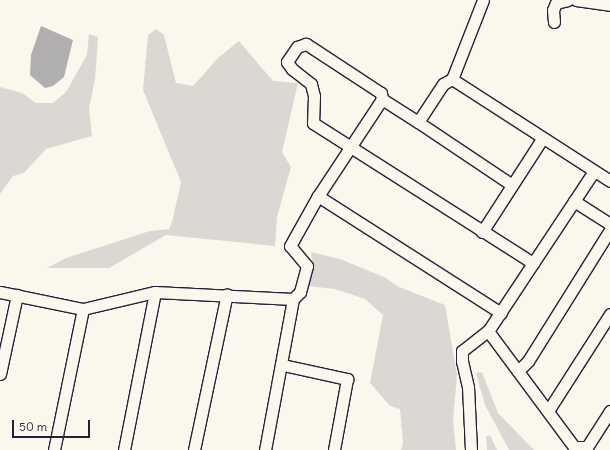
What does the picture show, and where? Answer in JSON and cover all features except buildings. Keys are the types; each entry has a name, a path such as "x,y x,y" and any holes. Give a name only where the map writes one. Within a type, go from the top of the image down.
{"street":[{"path":"418,122 443,84 452,79 483,0"},
{"path":"554,22 553,10 556,3 568,0"},
{"path":"576,0 610,5"},
{"path":"265,450 283,365 293,299 300,292 307,266 290,246 318,196 349,148 382,99 381,93 306,44 297,47 287,62 292,70 311,84 314,96 313,123 349,148 533,263"},
{"path":"452,79 542,139 610,181"},
{"path":"382,99 512,185"},
{"path":"482,232 542,139"},
{"path":"472,450 468,387 462,362 462,351 488,331 594,171"},
{"path":"318,196 501,313"},
{"path":"574,201 610,224"},
{"path":"518,370 528,361 610,230"},
{"path":"0,292 83,309 155,292 227,294 293,299"},
{"path":"124,450 155,292"},
{"path":"194,450 227,294"},
{"path":"0,374 16,295"},
{"path":"54,450 83,309"},
{"path":"548,411 610,314"},
{"path":"488,331 574,447 586,447 610,411"},
{"path":"283,365 348,379 334,450"}],"shaded area":[{"path":"41,26 73,40 64,77 53,86 45,88 30,75 31,55"},
{"path":"156,29 164,35 176,83 193,86 218,58 239,41 273,81 298,83 282,152 291,167 277,217 275,246 166,235 109,268 47,268 66,258 150,231 169,229 181,182 143,90 148,35"},
{"path":"89,34 98,37 95,80 89,108 92,136 46,149 24,173 13,176 0,194 0,87 22,93 36,103 53,103 66,92 87,55"},
{"path":"311,252 340,259 384,277 399,287 445,305 457,375 453,420 456,450 401,450 403,443 400,409 390,406 370,383 383,315 365,299 335,289 307,286 313,265"},
{"path":"482,372 498,413 534,450 509,450 485,405 476,373"},
{"path":"490,435 497,450 487,450 486,437"}]}
